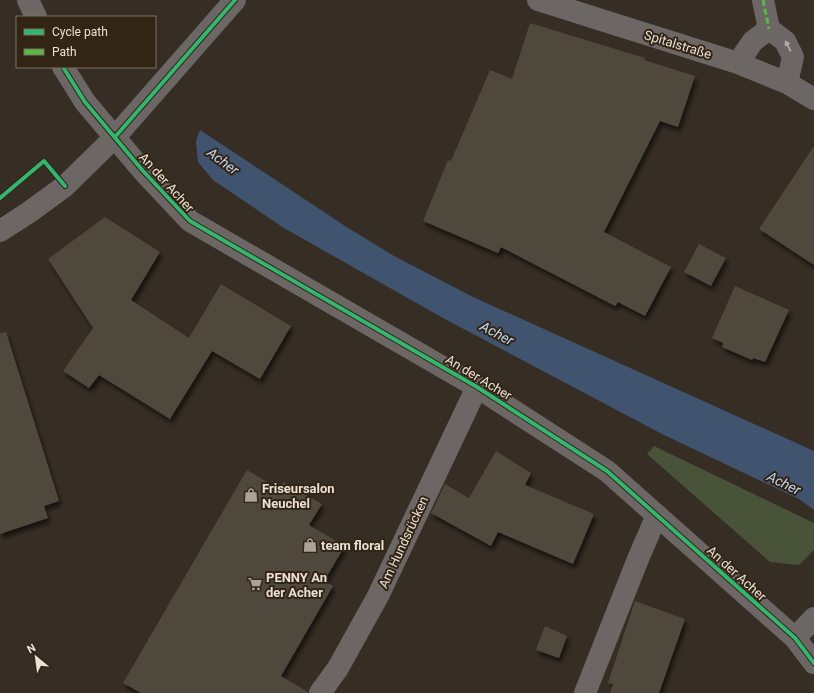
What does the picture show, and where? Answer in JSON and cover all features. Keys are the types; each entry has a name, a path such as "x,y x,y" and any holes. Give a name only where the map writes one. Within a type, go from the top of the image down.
{"street":[{"path":"28,0 36,16"},
{"path":"0,231 65,186 115,137 235,0"},
{"name":"Spitalstraße","path":"538,0 738,63 787,83 814,98"},
{"path":"763,0 769,29 785,41 793,57 787,83"},
{"path":"738,63 753,41 769,29"},
{"name":"An der Acher","path":"64,68 85,102 143,172 190,222 477,387 607,471 795,638 814,663"},
{"name":"Am Hundsrücken","path":"320,693 338,668 378,596 477,387"},
{"path":"585,693 657,515"},
{"path":"795,638 814,618"}],"green space":[{"path":"654,446 814,523 814,550 799,565 770,562 647,454"}],"water":[{"name":"Acher","path":"200,130 345,226 394,256 473,297 814,451 814,510 799,499 662,434 443,318 284,228 213,180 198,162 196,141"}],"building":[{"path":"530,23 645,58 644,60 695,76 678,127 660,121 604,232 671,267 645,316 618,302 615,306 501,247 498,253 423,221 448,160 451,161 490,70 512,79"},
{"path":"814,146 814,265 759,229"},
{"path":"105,217 160,252 131,300 189,338 221,284 291,326 260,379 212,351 170,419 99,375 89,388 63,371 93,328 48,259"},
{"path":"699,244 726,258 711,286 684,272"},
{"path":"735,286 789,310 765,362 753,358 752,360 722,347 723,343 712,338"},
{"path":"6,332 59,501 44,506 48,518 0,534 0,333"},
{"path":"496,451 531,473 525,485 594,514 573,564 498,532 491,546 431,513 445,484 469,498"},
{"name":"PENNY An der Acher","path":"247,470 279,489 283,482 322,504 309,525 345,546 324,581 333,586 281,676 308,693 141,693 123,683"},
{"path":"635,601 685,619 659,693 610,693 613,684 608,683"},
{"path":"545,626 567,636 559,658 536,650"}],"marked path":[{"path":"763,0 769,29"}],"cycle path":[{"path":"115,137 235,0"},
{"path":"64,68 85,102 143,171 190,221 477,387 607,471 795,638 814,663"},
{"path":"0,198 44,161 65,186"}],"place":[{"name":"Friseursalon Neuchel","path":"251,495"},
{"name":"team floral","path":"310,545"},
{"name":"PENNY An der Acher","path":"255,584"}]}
